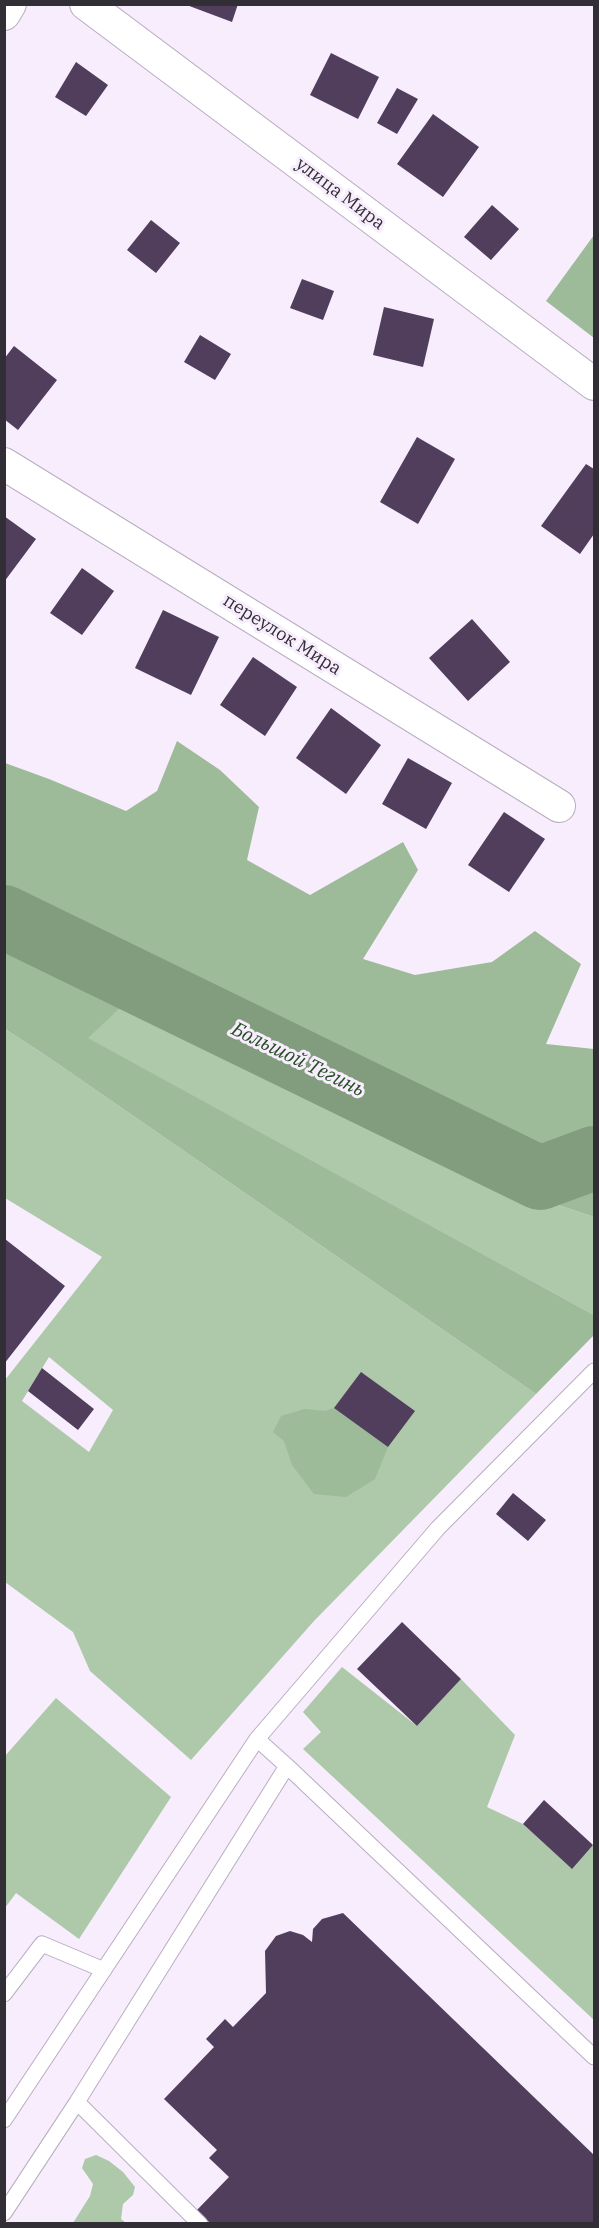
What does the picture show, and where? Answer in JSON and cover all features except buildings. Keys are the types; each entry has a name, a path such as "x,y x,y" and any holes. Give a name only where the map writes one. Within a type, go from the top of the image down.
{"street":[{"path":"4,14 10,4"},
{"name":"улица Мира","path":"86,4 594,384"},
{"name":"переулок Мира","path":"4,464 559,806"}],"lane":[{"path":"4,2120 257,1739 438,1528 594,1371"},
{"path":"257,1739 594,2057"},
{"path":"4,2213 77,2102 287,1766"},
{"path":"4,1994 42,1944 104,1971"},
{"path":"77,2102 200,2223"}],"green space":[{"path":"594,235 594,338 546,301"},
{"path":"177,741 220,770 259,807 247,860 310,895 403,842 418,870 363,959 415,975 492,962 535,931 581,964 546,1044 594,1049 594,1217 540,1199 131,998 88,1038 594,1315 594,1335 536,1394 5,1029 5,763 126,811 157,791"},
{"path":"131,998 540,1199 594,1217 594,1315 87,1038"},
{"path":"5,1029 536,1394 314,1621 191,1760 90,1671 73,1632 5,1582 5,1380 102,1257 5,1198","holes":["49,1357 113,1410 89,1452 22,1401"]},
{"path":"334,1408 388,1447 375,1479 346,1497 314,1494 292,1465 284,1441 273,1432 281,1416 305,1409 325,1411"},
{"path":"342,1667 417,1726 461,1679 515,1735 487,1807 523,1824 571,1868 594,1844 594,2020 303,1749 321,1732 303,1712"},
{"path":"56,1698 171,1797 79,1939 16,1893 5,1908 5,1756"},
{"path":"96,2155 109,2161 123,2172 135,2187 133,2195 123,2204 121,2219 126,2223 73,2223 90,2196 93,2184 82,2168 85,2159"}],"waterway":[{"name":"Большой Тегинь","path":"4,917 540,1178 594,1158"}]}
